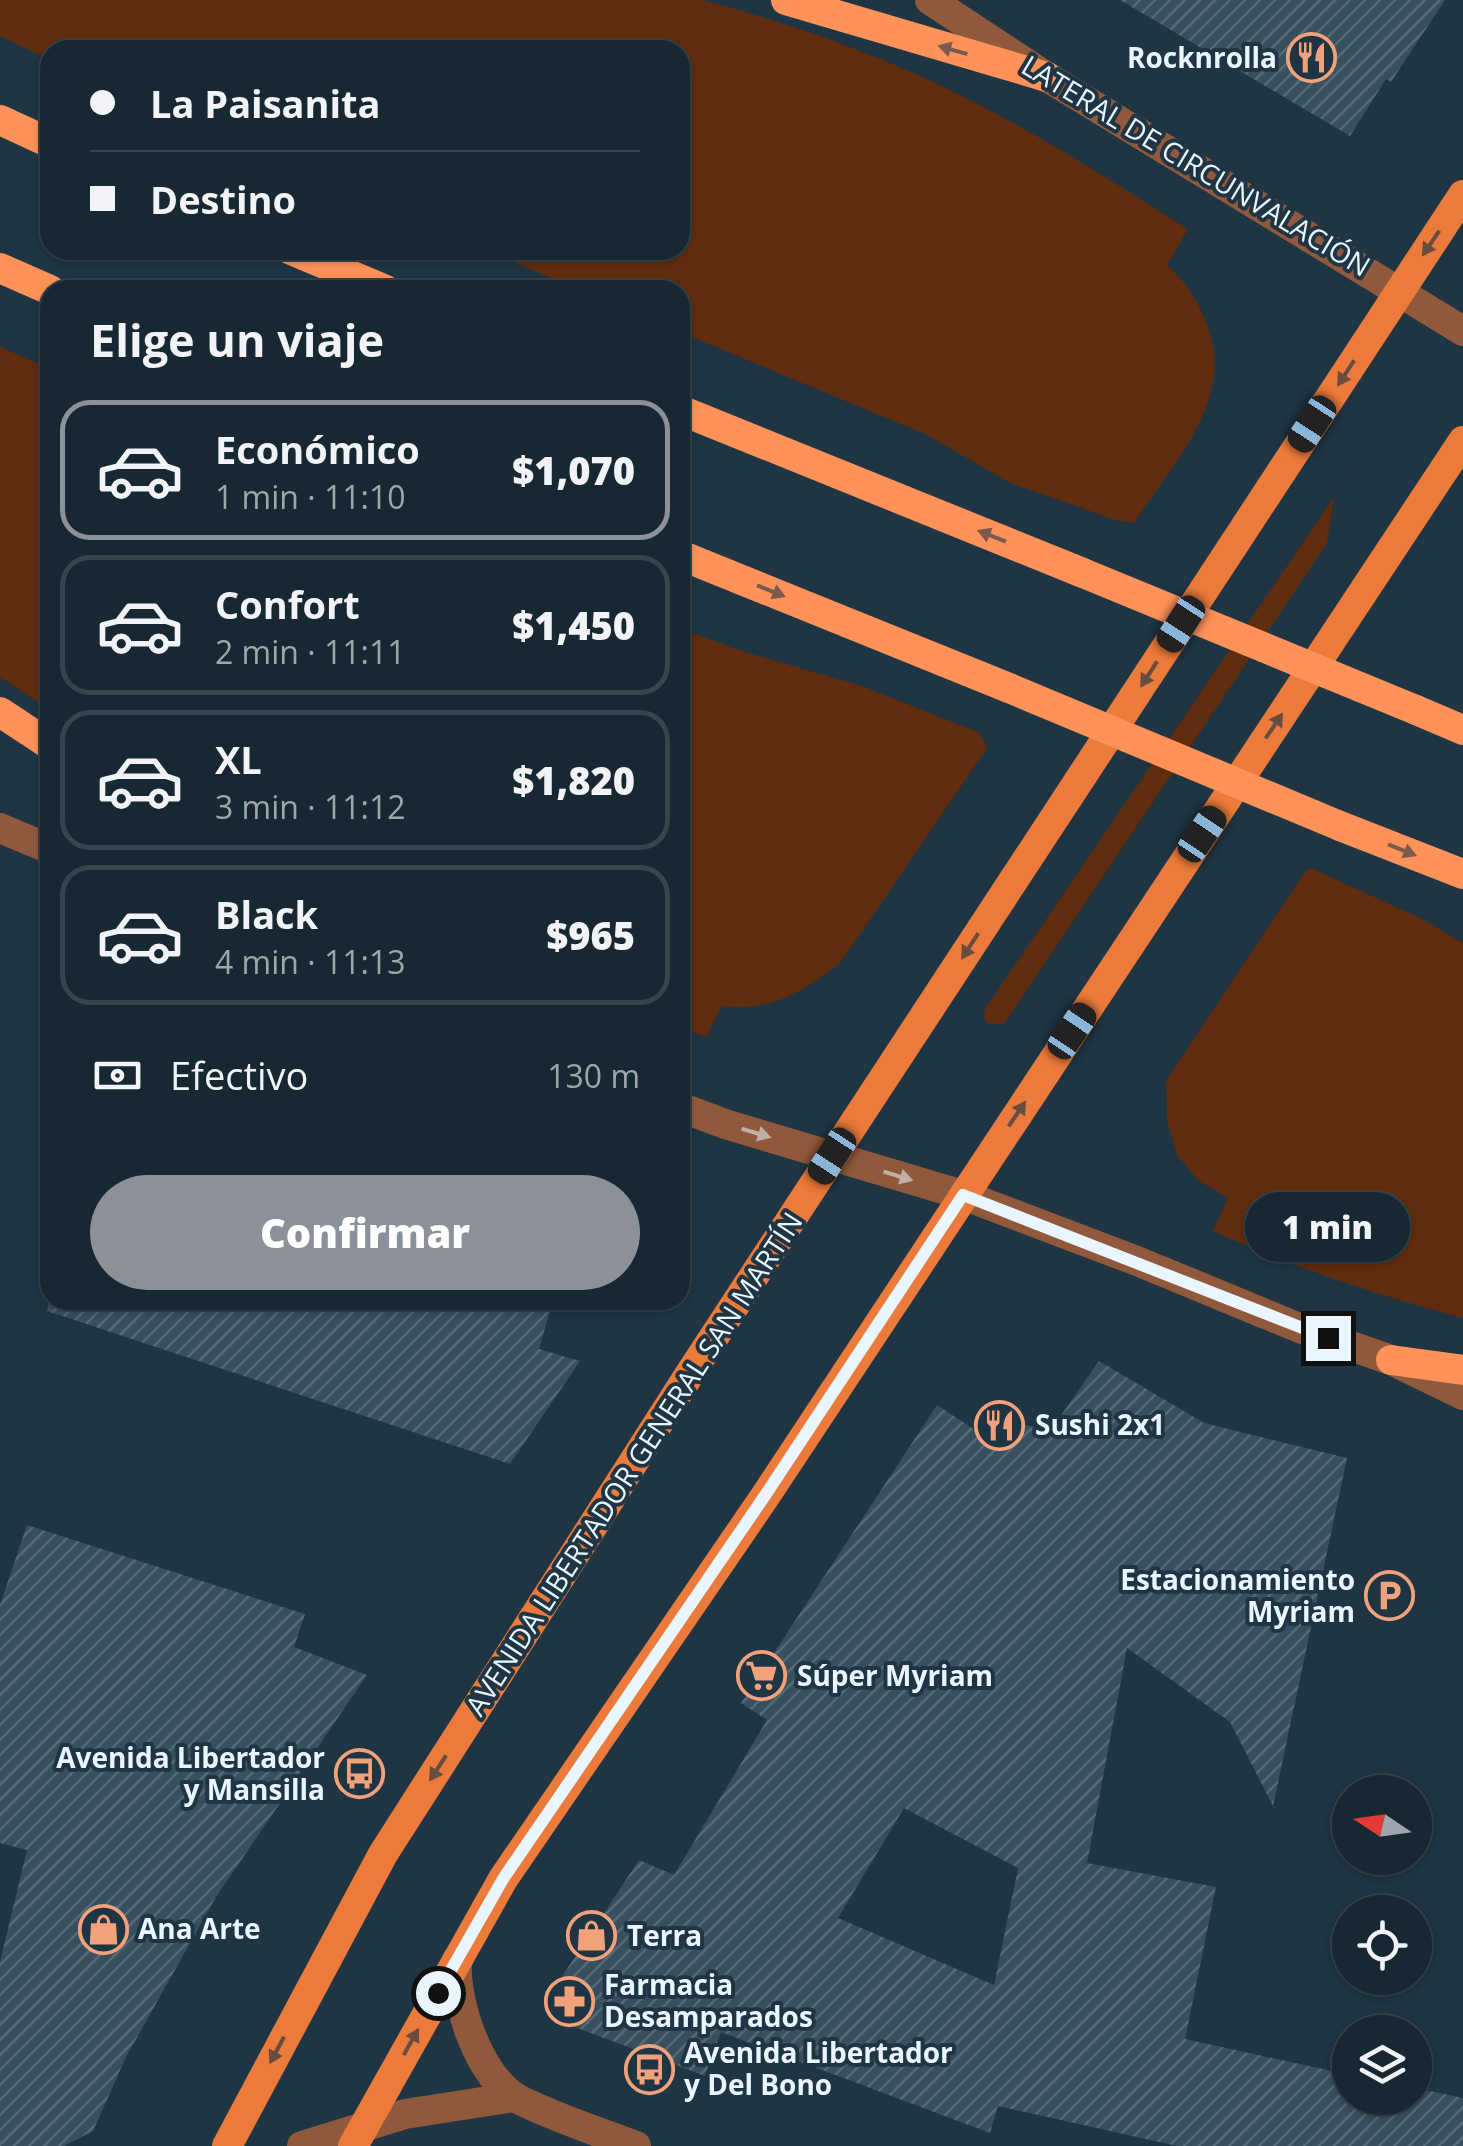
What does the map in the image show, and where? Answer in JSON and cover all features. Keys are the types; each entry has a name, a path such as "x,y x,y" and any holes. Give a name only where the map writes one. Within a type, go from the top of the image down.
{"highway":[{"path":"786,0 1047,78"},
{"path":"0,120 40,138"},
{"path":"315,260 362,280"},
{"path":"0,268 40,286"},
{"path":"690,414 1463,730"},
{"path":"690,559 1463,874"},
{"path":"0,712 40,738"},
{"path":"1391,1360 1463,1370"}],"main road":[{"name":"AVENIDA LIBERTADOR GENERAL SAN MARTÍN","path":"227,2146 383,1854 832,1156 1463,196"},
{"path":"359,2135 503,1879 766,1494 1463,441"}],"street":[{"name":"LATERAL DE CIRCUNVALACIÓN","path":"930,0 1047,78 1463,331"},
{"path":"0,828 40,844"},
{"path":"690,1111 963,1195 1137,1261 1297,1328 1391,1360 1463,1395"},
{"path":"456,1960 456,1981 467,2028 490,2070 514,2097 636,2146"},
{"path":"302,2146 359,2135 435,2109 514,2097"}],"shaded area":[{"path":"0,0 703,0 781,23 894,65 968,99 1051,144 1188,229 1167,265 1196,301 1213,344 1214,372 1209,399 1184,450 1134,523 1116,520 1010,483 925,434 690,336 690,280 556,280 508,260 690,260 690,40 40,40 40,55 0,36"},
{"path":"0,347 40,365 40,703 0,677"},
{"path":"1387,419 1334,497 1327,543 1004,1024 989,1024 984,1018 985,1009"},
{"path":"690,633 859,685 980,733 987,748 841,962 814,982 771,1003 722,1006 706,1037 690,1031"},
{"path":"1307,869 1420,918 1463,943 1463,1318 1336,1280 1213,1231 1228,1198 1199,1181 1177,1155 1167,1121 1166,1081"}],"building":[{"name":"Rocknrolla","path":"1120,0 1445,0 1391,82 1386,79 1350,136"},
{"path":"550,1310 539,1349 580,1361 510,1464 47,1311"},
{"path":"1099,1361 1204,1423 1347,1458 1273,1806 1230,1722 1127,1648 1087,1863 1216,1887 1185,2039 1332,2071 1332,2115 1432,2115 1432,2092 1463,2098 1463,2146 1177,2146 998,2106 990,2133 721,2032 705,2076 572,2026 557,1984 639,1860 674,1875 767,1720 741,1703 937,1405 975,1430 1005,1421 1051,1430","holes":["904,1808 1018,1868 994,1985 838,1918"]},
{"path":"27,1525 305,1614 294,1647 367,1675 216,1897 126,2057 93,2131 64,2146 0,2146 0,1962 27,1850 0,1843 0,1605"}],"place":[{"name":"Rocknrolla","path":"1312,58"},
{"name":"Sushi 2x1","path":"1000,1425"},
{"name":"Estacionamiento Myriam","path":"1390,1596"},
{"name":"Súper Myriam","path":"762,1676"},
{"name":"Avenida Libertador y Mansilla","path":"360,1774"},
{"name":"Ana Arte","path":"103,1929"},
{"name":"Terra","path":"592,1936"},
{"name":"Farmacia Desamparados","path":"569,2001"},
{"name":"Avenida Libertador y Del Bono","path":"649,2069"}],"route":[{"path":"438,1993 503,1879 766,1494 963,1195 1328,1338"}]}
